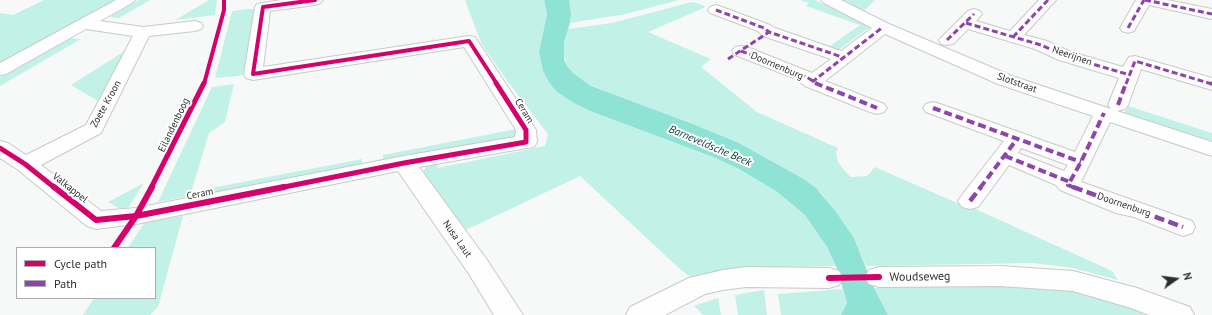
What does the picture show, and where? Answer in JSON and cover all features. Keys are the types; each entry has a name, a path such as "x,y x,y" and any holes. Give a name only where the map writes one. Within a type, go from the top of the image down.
{"street":[{"path":"0,70 127,0"},
{"name":"Ceram","path":"136,216 526,142 526,130 469,41 253,74 263,7 314,0"},
{"name":"Slotstraat","path":"829,0 883,27 1005,80 1111,109 1212,149"},
{"path":"1013,37 1048,0"},
{"path":"1128,28 1145,0 1212,14"},
{"path":"716,10 764,28 769,32 842,57"},
{"name":"Neerijnen","path":"947,40 970,18 1013,37 1041,45 1065,56 1130,75"},
{"path":"83,24 143,32 195,26"},
{"name":"Doornenburg","path":"812,82 842,57 883,27"},
{"name":"Zoete Kroon","path":"25,164 94,129 143,32"},
{"name":"Doornenburg","path":"769,32 734,55 803,75 812,82 877,108"},
{"path":"1070,182 1130,75 1135,61 1212,84"},
{"name":"Doornenburg","path":"933,108 1011,148 1070,182 1068,185 1183,227"},
{"name":"Valkappel","path":"0,148 25,164 96,220 136,216"},
{"path":"970,201 1011,148"},
{"name":"Doornenburg","path":"1011,148 1081,162"},
{"name":"Nusa Laut","path":"404,164 478,267 509,315"},
{"name":"Woudseweg","path":"879,277 1000,276 1073,282 1137,299 1180,315"},
{"path":"640,315 699,285 723,280 746,277 829,278"}],"shaded area":[{"path":"44,0 116,0 0,63 0,13 13,15"},
{"path":"139,0 150,0 119,18 109,17"},
{"path":"209,0 217,0 215,15 175,20"},
{"path":"465,0 544,0 547,14 539,52 543,71 557,92 590,111 713,157 737,168 776,191 805,215 827,247 836,266 720,271 692,278 681,270 580,176 466,230 423,175 426,167 436,163 438,168 545,146 548,134 508,82 481,43"},
{"path":"569,0 679,0 626,14 570,23 571,14"},
{"path":"800,0 815,0 870,27 837,51 827,48 860,25 806,6 809,3"},
{"path":"841,0 875,0 864,11"},
{"path":"692,2 706,7 648,32 711,59 701,67 757,112 838,148 836,153 838,162 851,177 867,176 875,167 964,206 971,207 1112,271 1118,280 1073,268 1033,263 866,266 854,238 821,193 802,178 739,143 591,86 573,73 567,66 563,51 568,29 612,23"},
{"path":"256,9 247,72 239,76 215,78 232,11"},
{"path":"70,38 81,39 0,86 0,77"},
{"path":"128,49 98,101 71,85"},
{"path":"234,84 225,122 209,133 190,196 158,202 212,87"},
{"path":"1128,106 1212,133 1212,142 1125,113"},
{"path":"516,129 518,136 383,162 383,155"},
{"path":"362,159 362,166 204,197 206,189"},
{"path":"144,183 128,208 122,210 108,202"},
{"path":"183,216 158,307 150,315 83,315 93,299 156,299 156,247 129,247 145,222"},
{"path":"949,285 1040,285 1078,289 1151,315 888,315 874,288"},
{"path":"842,289 847,303 841,315 781,315 778,294"},
{"path":"764,290 767,315 738,315 735,295"},
{"path":"718,298 721,315 703,315 694,306"}],"water":[{"name":"Barneveldsche Beek","path":"544,0 569,0 571,14 570,23 564,42 564,59 567,66 573,73 591,86 739,143 802,178 816,188 836,212 854,238 874,288 888,315 841,315 847,303 836,266 827,247 805,215 776,191 737,168 713,157 590,111 557,92 543,71 539,52 547,14"}],"marked path":[{"path":"1013,37 1048,0"},
{"path":"1128,28 1144,0"},
{"path":"1145,0 1212,14"},
{"path":"716,10 764,28 769,32 842,57"},
{"path":"947,40 974,14"},
{"path":"966,23 1041,45 1065,56 1130,75"},
{"path":"812,82 883,27"},
{"path":"728,59 769,32"},
{"path":"741,51 803,75 812,82 877,108"},
{"path":"1118,105 1135,61 1212,84"},
{"path":"933,108 1081,162"},
{"path":"1104,113 1081,162 1068,185 1183,227"},
{"path":"970,201 1017,139"},
{"path":"1005,156 1070,182"}],"cycle path":[{"name":"Eilandenboog","path":"115,247 136,216 176,141 204,84 224,10 224,0"},
{"path":"0,148 25,164 96,220 136,216 404,163 526,142 526,130 469,41 253,74 263,7 315,0"},
{"path":"829,278 879,277"}]}
